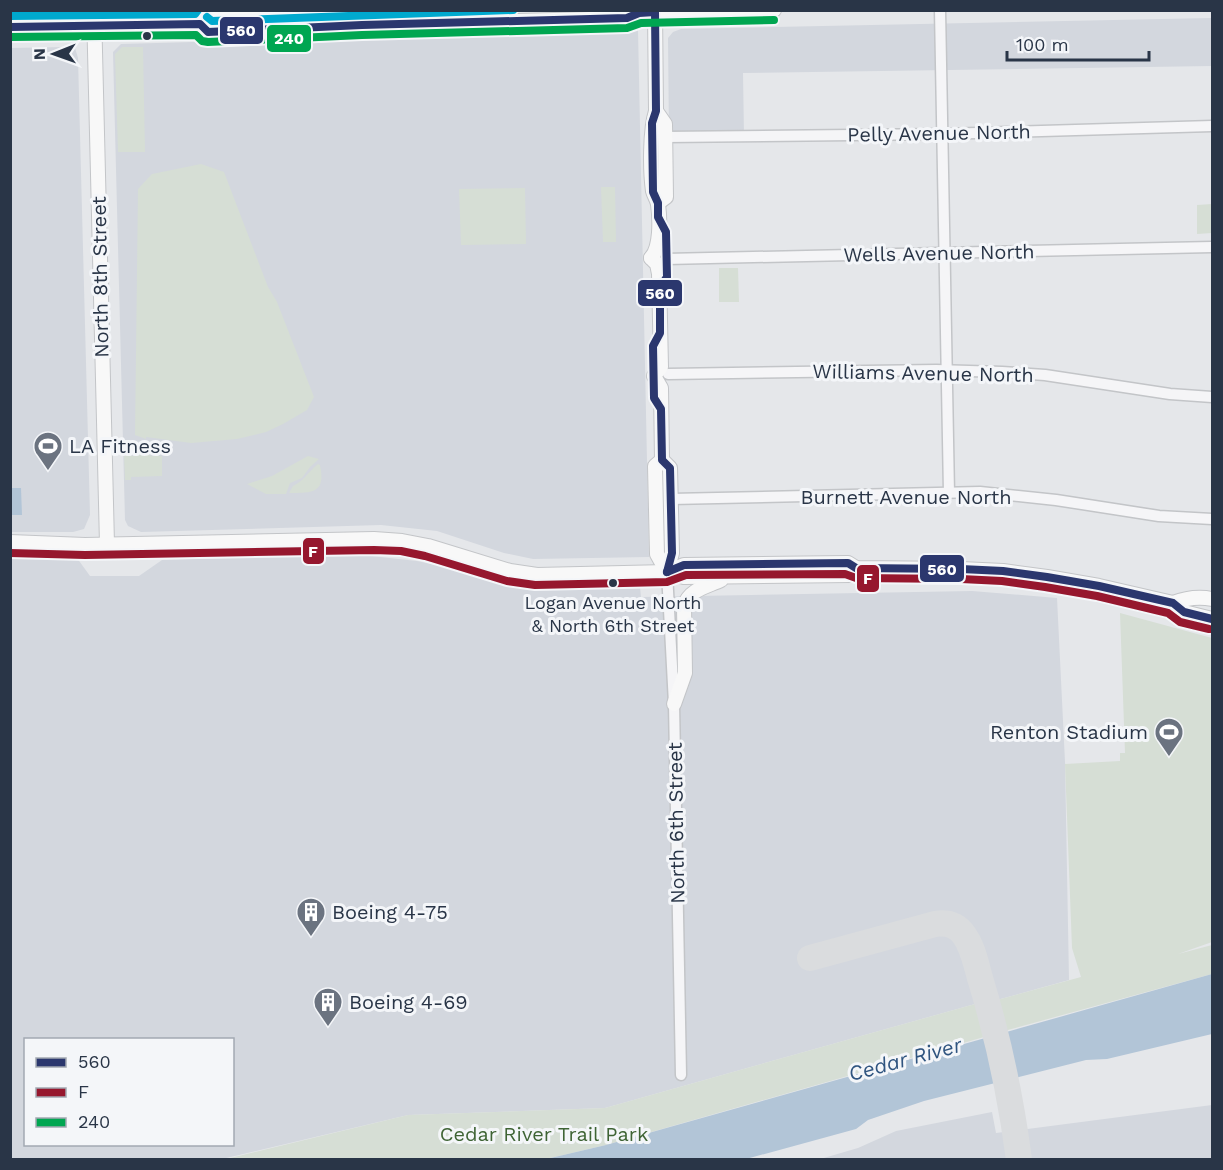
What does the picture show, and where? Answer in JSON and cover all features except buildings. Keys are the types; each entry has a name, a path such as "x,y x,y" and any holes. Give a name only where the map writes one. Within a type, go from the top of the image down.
{"street":[{"name":"North 8th Street","path":"94,10 107,544"},
{"path":"200,24 207,16 407,10"},
{"path":"10,27 200,24 208,32 362,25 627,18 638,12 655,11 774,10"},
{"path":"940,10 949,493"},
{"name":"North 6th Street","path":"655,11 656,111 652,123 653,192 666,232 667,277 660,287 660,333 667,346 669,401 661,409"},
{"name":"North 6th Street","path":"656,111 665,124 666,137 666,197 651,228 651,277 660,287"},
{"name":"Pelly Avenue North","path":"666,137 942,134 1212,126"},
{"name":"Wells Avenue North","path":"666,259 1212,248"},
{"name":"North 6th Street","path":"660,333 653,346 654,398 661,409 662,459 670,468 672,553 667,572 674,704 681,1075"},
{"name":"Williams Avenue North","path":"668,374 948,370 1045,375 1212,398"},
{"name":"North 6th Street","path":"662,459 655,466 657,554 667,572"},
{"name":"Burnett Avenue North","path":"671,499 949,493 1002,494 1158,516 1212,519"},
{"path":"10,542 107,544 374,539 428,546 510,571 530,574 667,572 684,577 850,575 856,568"},
{"path":"667,572 684,565 848,563 856,568 1003,571 1212,605"},
{"path":"674,704 685,673 684,606 686,600 692,593 728,576"},
{"path":"1179,601 1203,597 1212,599"},
{"path":"1179,601 1184,612 1212,619"}],"shaded area":[{"path":"1211,18 1212,66 743,73 744,136 669,137 668,38 673,32 681,29"},
{"path":"638,30 649,557 533,559 504,553 437,531 381,525 141,532 128,526 125,520 113,52 121,44"},
{"path":"10,48 75,48 78,58 90,515 84,529 73,532 11,532"},
{"path":"11,553 72,556 77,558 90,576 139,576 162,560 353,554 417,561 530,585 629,585 640,587 641,597 972,591 1057,598 1065,762 1069,980 975,1004 605,1108 408,1115 222,1159 11,1160"},
{"path":"1212,1105 1212,1159 817,1160 858,1148 896,1131 992,1112 996,1133"}],"green space":[{"path":"122,47 143,47 145,152 118,152 115,54"},
{"path":"201,164 224,172 268,287 277,302 314,397 307,410 266,432 237,439 191,443 146,437 146,439 135,435 138,189 152,174"},
{"path":"601,187 615,187 616,242 603,242"},
{"path":"525,188 526,244 461,245 459,189"},
{"path":"1212,204 1212,233 1197,234 1197,205"},
{"path":"719,268 738,268 739,302 719,302"},
{"path":"137,451 152,456 162,456 162,476 131,477 131,480 125,480 124,455 136,456"},
{"path":"308,456 319,459 302,478 290,483 286,494 266,494 247,484 272,476"},
{"path":"318,464 321,481 316,490 289,493 293,486"},
{"path":"1120,613 1212,638 1212,942 1178,954 1212,945 1212,974 1004,1031 997,1000 1081,977 1072,948 1065,764 1120,761 1120,753 1125,753"},
{"name":"Cedar River Trail Park","path":"975,1004 984,1037 606,1145 546,1159 222,1160 408,1115 605,1108"}],"water":[{"path":"10,488 21,488 22,515 11,515"},
{"path":"1212,974 1212,1034 1107,1059 1086,1060 924,1101 868,1120 856,1129 746,1159 542,1160 606,1145"}],"pier":[{"path":"1004,1028 1018,1080 997,1086 983,1034"}],"taxiway":[{"path":"810,958 935,924 944,923 958,929 972,950 993,1023 1008,1091 1019,1160"}],"transit line":[{"path":"10,16 195,14 198,10"},
{"path":"207,17 212,21 513,10"},
{"name":"560","path":"655,12 656,111 652,123 653,192 658,203 658,217 666,232 667,277 660,287 660,333 653,346 654,398 661,409 662,460 670,468 672,553 667,572"},
{"name":"560","path":"10,27 200,24 208,32 362,25 627,18 639,13 655,12"},
{"name":"240","path":"10,37 196,35 202,41 208,42 362,35 627,28 641,23 774,20"},
{"name":"F","path":"10,553 85,555 401,551 507,581 535,585 667,582 686,575 845,574 856,578 1002,581 1097,596 1168,613 1180,622 1209,629"},
{"name":"560","path":"667,572 684,565 848,563 856,568 1003,571 1099,586 1173,603 1184,612 1212,619"}],"place":[{"name":"LA Fitness","path":"48,472"},
{"name":"Logan Avenue North & North 6th Street","path":"613,583"},
{"name":"Renton Stadium","path":"1169,758"},
{"name":"Boeing 4-75","path":"311,938"},
{"name":"Boeing 4-69","path":"328,1028"}],"water label":[{"name":"Cedar River","path":"905,1059"}]}
